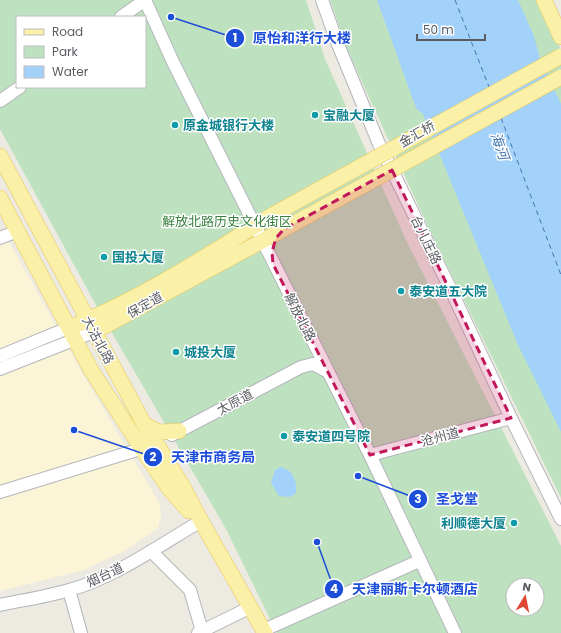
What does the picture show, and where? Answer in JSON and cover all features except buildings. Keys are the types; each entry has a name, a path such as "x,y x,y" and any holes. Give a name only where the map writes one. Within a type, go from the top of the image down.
{"main road":[{"path":"544,0 560,35"},
{"name":"金汇桥","path":"255,226 274,214 561,56"},
{"name":"金汇桥","path":"284,229 561,77"},
{"name":"大沽北路","path":"0,156 75,296 86,328 144,424 148,446"},
{"path":"0,198 54,299 86,328 120,312"},
{"name":"保定道","path":"120,312 255,226"},
{"name":"保定道","path":"120,312 262,242 284,229"},
{"path":"75,296 87,305 120,312"},
{"name":"大沽北路","path":"86,328 90,370 148,446 182,485 264,631"},
{"path":"144,424 159,432 179,431"}],"street":[{"path":"122,16 145,0"},
{"name":"解放北路","path":"145,0 172,60 370,455 455,633"},
{"name":"台儿庄路","path":"322,0 337,42 379,144 561,519"},
{"path":"0,100 18,88"},
{"path":"274,264 273,247 276,238 284,229"},
{"path":"0,238 18,232"},
{"path":"0,356 86,328"},
{"path":"0,369 86,328"},
{"name":"太原道","path":"0,492 148,446 301,367 313,364 328,372"},
{"name":"沧州道","path":"370,455 511,418"},
{"name":"烟台道","path":"0,605 69,590 112,573 201,521"},
{"path":"151,551 190,590 200,632 251,607"},
{"path":"264,631 420,561"},
{"path":"69,590 81,633"}],"highlighted area":[{"path":"392,170 511,418 370,455 273,264 272,252 276,238 284,229"}],"shaded area":[{"path":"7,238 83,374 160,504 161,517 158,528 126,550 84,570 0,591 0,240"}],"green space":[{"name":"解放北路历史文化街区","path":"0,0 306,0 325,59 406,240 561,546 561,633 277,633 226,529 97,307 0,129"},
{"path":"330,0 539,0 561,50 561,498 429,229 347,49"}],"water":[{"name":"海河","path":"377,0 518,0 534,36 540,59 561,104 561,432 518,345 423,114 416,108"},
{"path":"281,467 289,471 294,477 296,493 290,497 279,496 271,483 275,470"}],"ferry route":[{"path":"455,0 489,87"},
{"path":"501,118 561,275"}],"place":[{"name":"原怡和洋行大楼","path":"171,17"},
{"name":"宝融大厦","path":"315,115"},
{"name":"原金城银行大楼","path":"175,125"},
{"name":"国投大厦","path":"104,257"},
{"name":"泰安道五大院","path":"401,291"},
{"name":"城投大厦","path":"176,352"},
{"name":"天津市商务局","path":"74,430"},
{"name":"泰安道四号院","path":"284,436"},
{"name":"圣戈堂","path":"358,476"},
{"name":"利顺德大厦","path":"514,523"},
{"name":"天津丽斯卡尔顿酒店","path":"317,542"}]}
